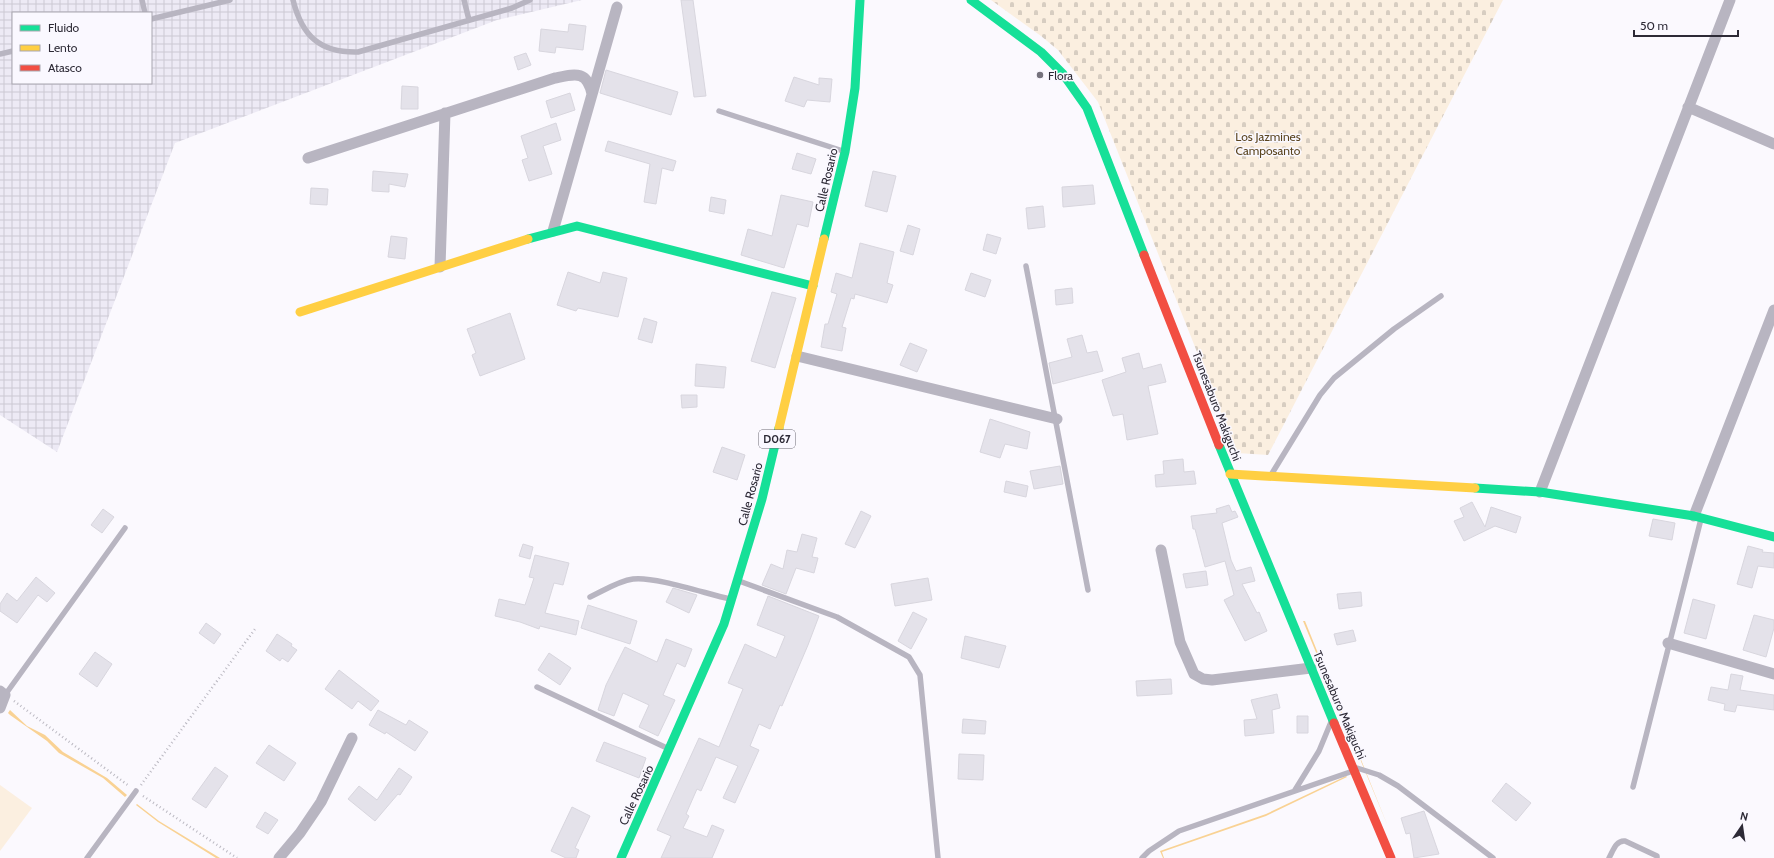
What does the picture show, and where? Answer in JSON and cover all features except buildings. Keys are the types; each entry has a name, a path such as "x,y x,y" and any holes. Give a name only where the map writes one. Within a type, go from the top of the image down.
{"street":[{"name":"Calle Rosario","path":"620,858 670,750 715,646 732,600 762,499 845,152 856,74 860,0"},
{"name":"Tsunesaburo Makiguchi","path":"971,0 1041,52 1063,74 1087,108 1230,474 1391,858"},
{"path":"1540,492 1730,0"},
{"path":"553,231 617,7"},
{"path":"308,158 445,113 568,75 578,75 586,78 590,84 592,94"},
{"path":"1688,107 1774,144"},
{"path":"440,267 445,113"},
{"path":"300,312 553,231 577,226 813,286"},
{"path":"1697,518 1770,330 1774,310"},
{"path":"797,356 1057,419"},
{"path":"1230,474 1540,492 1697,518 1774,537"},
{"path":"1161,550 1180,642 1194,674 1203,679 1212,680 1311,668"},
{"path":"1668,643 1774,674"},
{"path":"0,708 3,693"},
{"path":"279,858 300,833 321,802 352,738"}],"lane":[{"path":"142,0 145,12"},
{"path":"152,19 230,0"},
{"path":"293,0 303,25 313,41 326,49 343,53 358,52 512,8 530,0"},
{"path":"464,0 469,20"},
{"path":"0,54 12,51"},
{"path":"719,110 845,152"},
{"path":"1026,266 1057,419 1088,590"},
{"path":"1270,477 1320,396 1334,378 1394,329 1441,296"},
{"path":"1633,787 1697,518"},
{"path":"3,693 125,528"},
{"path":"590,597 626,580 634,579 658,582 732,600"},
{"path":"738,581 837,617 909,657 916,666 920,675 938,858"},
{"path":"537,687 670,750"},
{"path":"1295,790 1319,751 1332,720"},
{"path":"1142,858 1148,851 1179,832 1354,769 1378,775 1398,786 1493,858"},
{"path":"88,858 136,791"},
{"path":"1609,858 1618,842 1621,840 1625,840 1657,856 1657,858"}],"path":[{"path":"136,791 255,629"},
{"path":"3,693 136,791 237,858"}],"shaded area":[{"path":"0,0 582,0 497,20 175,143 57,452 0,415"},
{"path":"1303,621 1305,621 1389,829"},
{"path":"10,710 27,726 45,735 63,752 107,778 127,795 125,797 103,778 59,753 47,741 10,715 8,713"},
{"path":"1346,776 1347,777 1266,816 1162,852 1164,858 1160,851 1266,814"},
{"path":"137,804 159,821 220,858 216,858 158,822 136,805"}],"green space":[{"name":"Los Jazmines Camposanto","path":"991,0 1503,0 1268,455 1237,453 1098,102 1058,50"},
{"path":"0,785 32,808 0,851"}],"traffic: fast":[{"path":"824,239 845,152 855,88 860,0"},
{"path":"971,0 1041,52 1063,74 1087,108 1144,255"},
{"path":"528,239 577,226 813,286"},
{"path":"621,858 724,624 762,499 779,428"},
{"path":"1219,445 1334,723"},
{"path":"1475,488 1540,492 1694,516 1774,537"}],"traffic: slow":[{"path":"300,312 528,239"},
{"path":"779,428 824,239"},
{"path":"1230,474 1475,488"}],"traffic: jam":[{"path":"1144,255 1219,445"},
{"path":"1334,723 1391,858"}],"place":[{"name":"Flora","path":"1040,75"}]}
